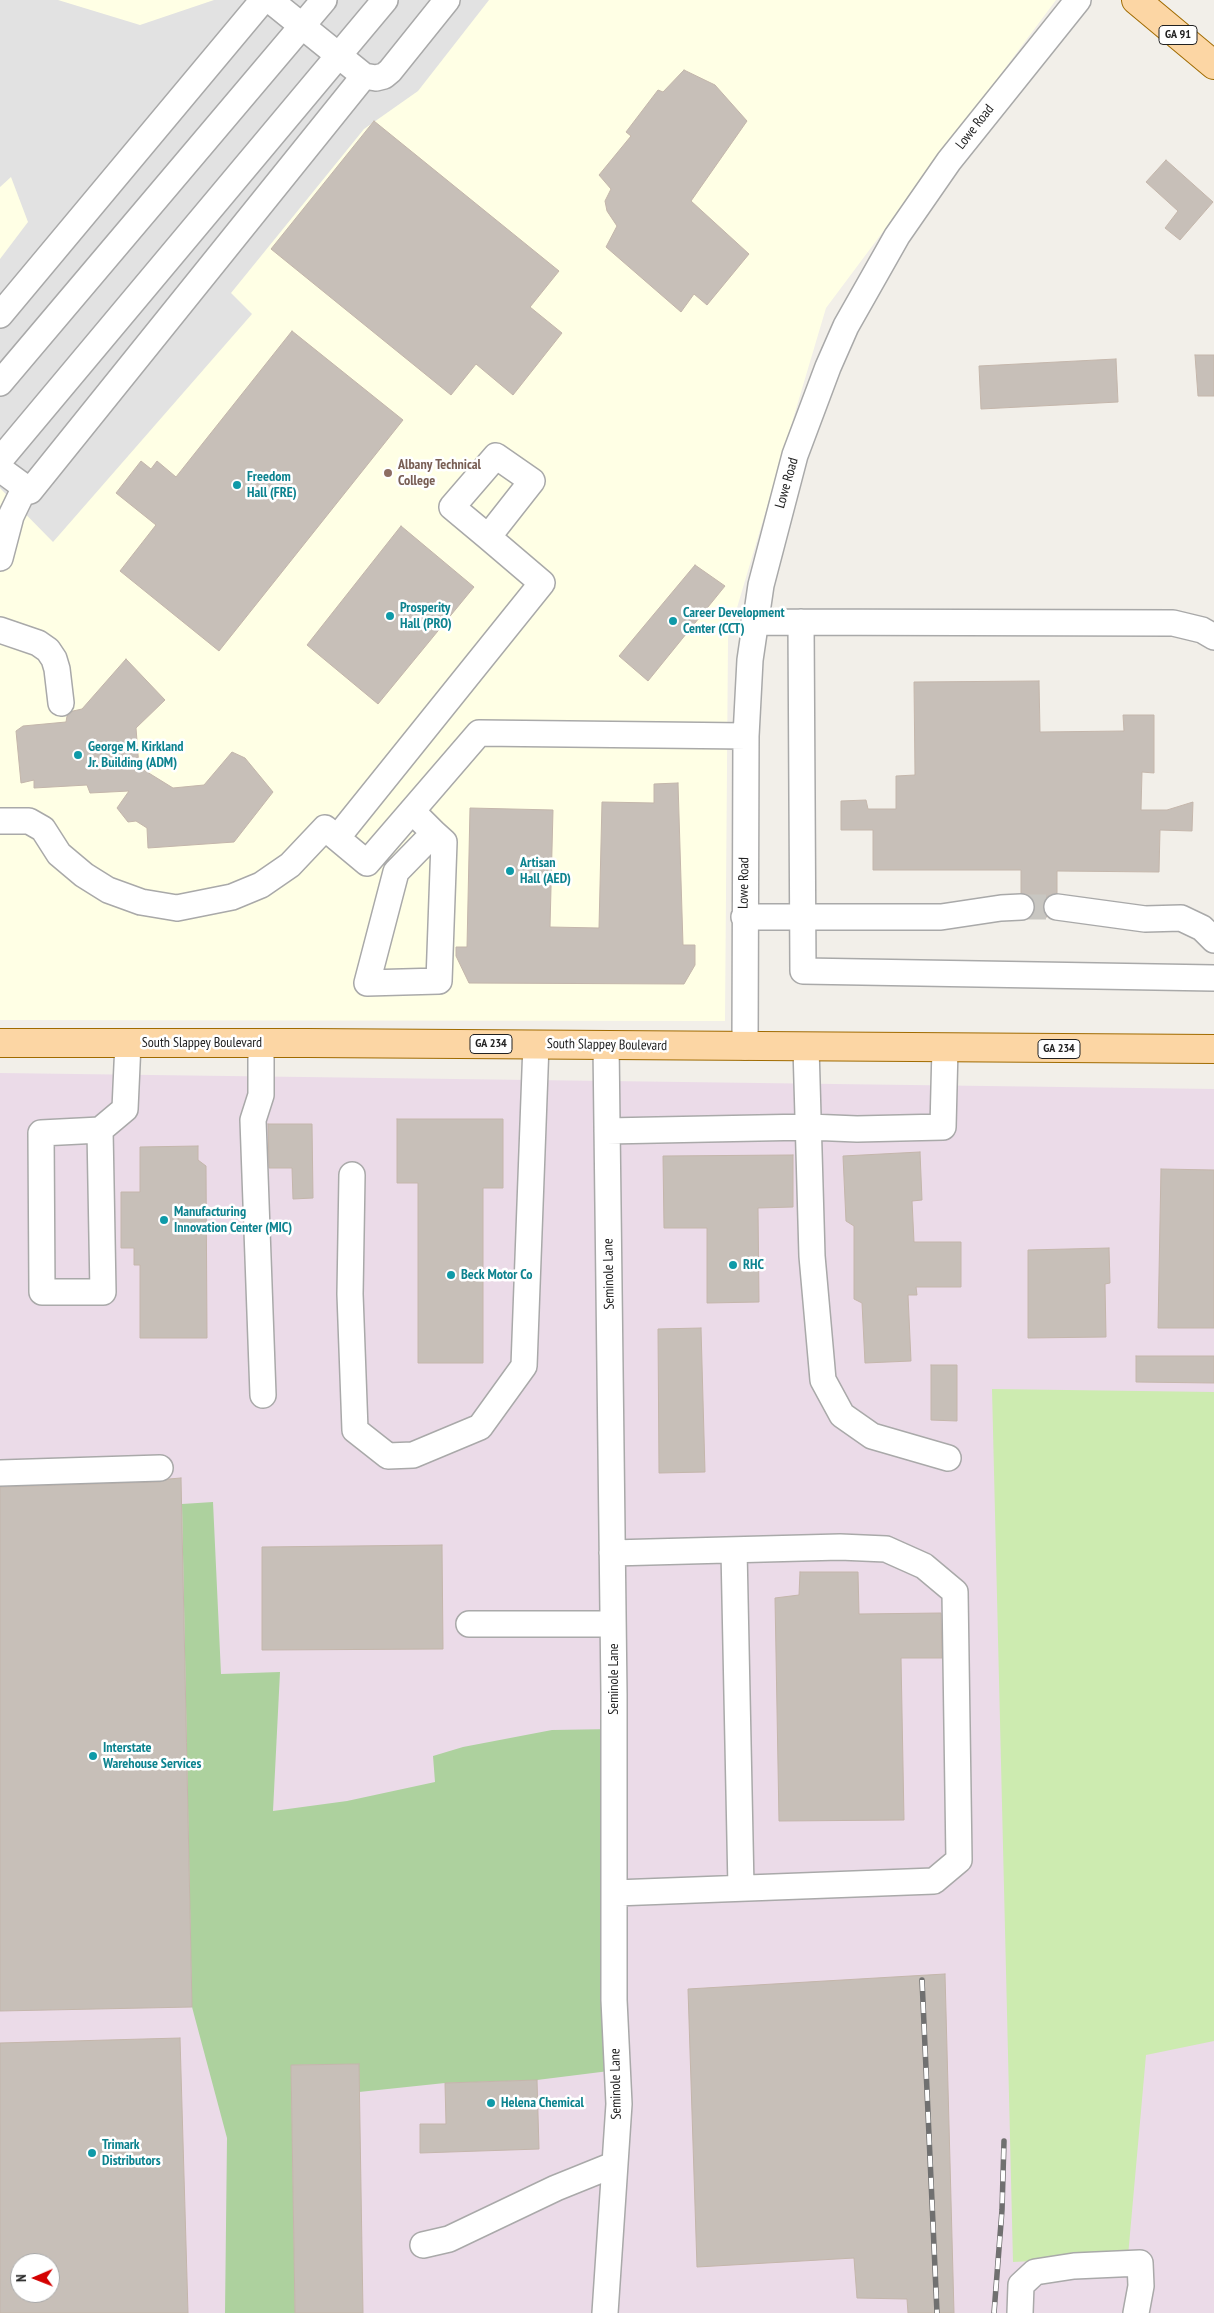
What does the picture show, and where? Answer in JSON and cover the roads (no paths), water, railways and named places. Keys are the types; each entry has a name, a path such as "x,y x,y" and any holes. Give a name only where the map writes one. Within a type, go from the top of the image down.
{"main road":[{"name":"GA 91","path":"1136,0 1214,65"},
{"name":"South Slappey Boulevard","path":"0,1043 606,1044 806,1048 1214,1049"}],"street":[{"path":"0,315 263,0"},
{"path":"270,0 364,76 376,78 384,76 390,71 447,0"},
{"path":"0,383 324,0"},
{"path":"0,460 385,0"},
{"name":"Lowe Road","path":"745,1047 746,698 754,622 769,548 795,455 828,367 870,280 897,236 944,168 1078,0"},
{"path":"0,469 30,491 364,76"},
{"path":"0,558 11,516 25,487"},
{"path":"337,838 542,582 488,537"},
{"path":"754,622 1173,623 1202,630 1214,638"},
{"path":"801,622 803,971 1214,978"},
{"path":"0,630 38,643 48,650 54,659 57,669 61,703"},
{"path":"0,821 29,821 44,829 59,854 84,875 108,890 141,902 177,908 232,897 262,885 290,865 325,828 368,862 479,732 746,736"},
{"path":"412,811 444,842 439,981 368,983 396,872 434,833"},
{"path":"744,917 941,916 1021,907"},
{"path":"1057,907 1145,919 1181,918 1202,928 1214,940"},
{"path":"100,1130 103,1292 42,1292 41,1134 100,1130 125,1109 128,1043"},
{"path":"261,1043 261,1095 253,1120 263,1395"},
{"path":"352,1175 350,1294 355,1430 388,1456 413,1455 480,1427 524,1366 536,1044"},
{"name":"Seminole Lane","path":"605,2313 618,2104 614,2000 613,1624 606,1044"},
{"path":"806,1048 812,1256 824,1380 842,1415 872,1436 948,1458"},
{"path":"607,1131 809,1127 857,1129 944,1127 945,1048"},
{"path":"0,1473 160,1468"},
{"path":"612,1553 840,1547 886,1549 924,1566 955,1592 959,1860 934,1881 615,1893"},
{"path":"734,1550 741,1888"},
{"path":"469,1624 613,1624"},
{"path":"423,2245 449,2239 556,2188 613,2165"},
{"path":"1020,2313 1021,2285 1035,2272 1074,2266 1140,2263 1141,2286 1136,2313"}],"tunnel":[{"path":"1021,907 1057,907"}],"railway":[{"path":"922,1980 937,2313"},
{"path":"994,2313 1002,2210 1004,2141"}],"place":[{"name":"Albany Technical College","path":"388,473"},
{"name":"Freedom Hall (FRE)","path":"237,485"},
{"name":"Prosperity Hall (PRO)","path":"390,616"},
{"name":"Career Development Center (CCT)","path":"673,621"},
{"name":"George M. Kirkland Jr. Building (ADM)","path":"78,755"},
{"name":"Artisan Hall (AED)","path":"510,871"},
{"name":"Manufacturing Innovation Center (MIC)","path":"164,1220"},
{"name":"RHC","path":"733,1265"},
{"name":"Beck Motor Co","path":"451,1275"},
{"name":"Interstate Warehouse Services","path":"93,1756"},
{"name":"Helena Chemical","path":"491,2103"},
{"name":"Trimark Distributors","path":"92,2153"}]}
